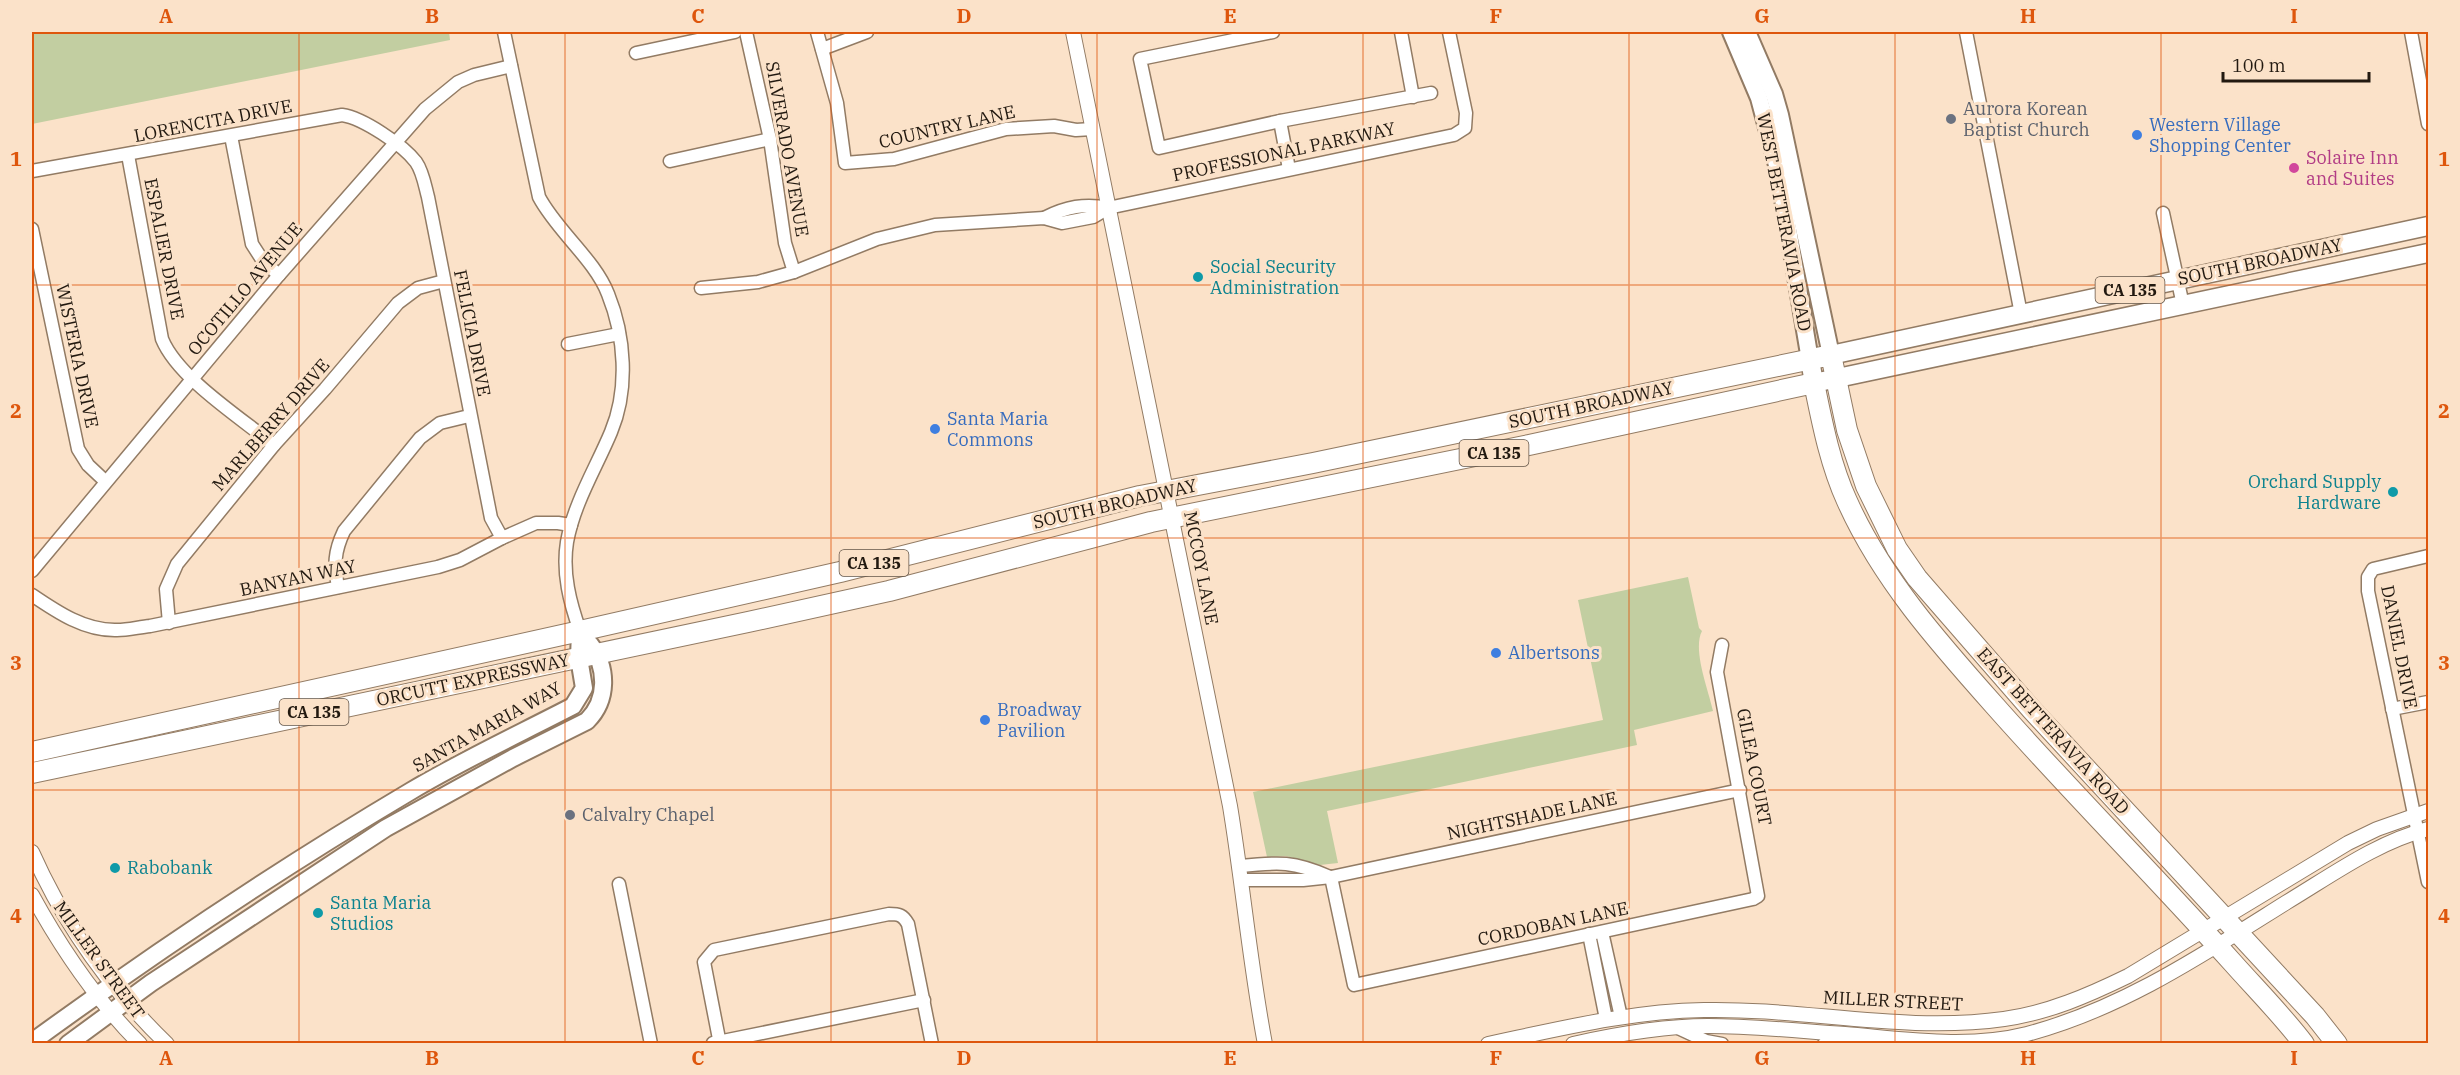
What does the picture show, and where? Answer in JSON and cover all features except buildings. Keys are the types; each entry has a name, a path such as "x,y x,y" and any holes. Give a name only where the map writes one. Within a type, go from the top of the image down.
{"highway":[{"name":"SOUTH BROADWAY","path":"580,632 840,572 1167,490 1313,463 1831,355"},
{"name":"WEST BETTERAVIA ROAD","path":"1831,355 1835,378"},
{"name":"EAST BETTERAVIA ROAD","path":"1835,378 1847,430 1866,486 1899,551 1917,578 2056,736 2232,925 2315,1016 2337,1044"},
{"name":"SOUTH BROADWAY","path":"588,656 889,591 1172,518 1814,383"},
{"name":"EAST BETTERAVIA ROAD","path":"1814,383 1821,417 1844,494 1878,561 1898,591 1942,647 2204,931 2304,1044"},
{"path":"1404,443 1408,470"},
{"name":"ORCUTT EXPRESSWAY","path":"32,752 580,632"},
{"name":"ORCUTT EXPRESSWAY","path":"32,773 588,656"},
{"path":"2038,753 2056,736"}],"main road":[{"name":"WEST BETTERAVIA ROAD","path":"1731,32 1759,98 1776,163 1814,383"},
{"name":"WEST BETTERAVIA ROAD","path":"1747,32 1774,94 1780,115 1831,355"},
{"name":"SOUTH BROADWAY","path":"1831,355 2428,226"},
{"name":"SOUTH BROADWAY","path":"1814,383 2428,253"},
{"path":"2026,339 2028,328 2033,322 2051,314 2133,296 2145,286"},
{"name":"SANTA MARIA WAY","path":"32,1042 97,994 300,860 413,790 573,706 584,688 588,656 580,632"},
{"path":"68,1044 110,1012 386,828 513,758 587,721 597,712 603,693 588,656"}],"street":[{"path":"504,32 539,198 548,214 595,272 607,291 619,334 623,379 618,414 571,525 567,544 566,581 580,632"},
{"path":"636,53 735,32"},
{"name":"SILVERADO AVENUE","path":"746,32 770,139 785,243 794,272"},
{"path":"817,32 822,49 867,32"},
{"name":"MCCOY LANE","path":"1073,32 1167,490 1241,873 1251,969 1265,1044"},
{"path":"1274,32 1140,59 1159,148 1280,121 1431,93"},
{"path":"1401,32 1413,97"},
{"name":"PROFESSIONAL PARKWAY","path":"701,288 758,282 794,272 877,239 935,225 1044,219 1060,210 1090,204 1108,208 1454,135 1465,128 1466,113 1449,32"},
{"path":"1966,32 2021,314"},
{"path":"2411,32 2425,87 2428,124"},
{"name":"COUNTRY LANE","path":"822,49 837,103 844,164 894,159 1006,129 1054,126 1076,130 1092,129"},
{"name":"OCOTILLO AVENUE","path":"32,571 279,275 425,109 458,82 474,75 511,66"},
{"name":"LORENCITA DRIVE","path":"32,171 342,115 351,116 370,126 394,144"},
{"path":"1280,121 1289,170"},
{"path":"231,136 252,244 259,256 279,275"},
{"path":"670,161 770,139"},
{"name":"FELICIA DRIVE","path":"394,144 414,160 420,170 428,197 469,416 491,518 502,538"},
{"name":"ESPALIER DRIVE","path":"128,155 162,339 168,352 192,379 274,444"},
{"path":"2163,213 2183,305"},
{"name":"WISTERIA DRIVE","path":"32,229 78,449 88,465 105,481"},
{"name":"MARLBERRY DRIVE","path":"169,623 166,589 177,564 274,444 325,389 398,303 418,288 444,280"},
{"path":"568,344 619,334"},
{"path":"338,587 334,565 336,548 344,531 429,430 440,423 469,416"},
{"name":"BANYAN WAY","path":"32,595 71,619 109,629 169,623 438,567 460,560 536,523 571,525"},
{"name":"DANIEL DRIVE","path":"2428,556 2373,569 2368,578 2368,591 2415,815 2423,831 2428,882"},
{"name":"GILEA COURT","path":"1722,645 1717,672 1758,896"},
{"path":"2392,709 2428,702"},
{"name":"NIGHTSHADE LANE","path":"1241,873 1303,880 1331,877 1740,790"},
{"name":"MILLER STREET","path":"1573,1044 1652,1029 1676,1027 1730,1027 1929,1041 2008,1041 2101,1010 2217,946 2232,925 2348,843 2428,811"},
{"name":"MILLER STREET","path":"1488,1044 1606,1019 1705,1010 1930,1023 1970,1023 2006,1019 2057,1007 2090,994 2128,976 2204,931 2232,925 2357,859 2423,831"},
{"name":"MILLER STREET","path":"32,852 63,914 112,984 167,1044"},
{"name":"CORDOBAN LANE","path":"1331,877 1354,985 1753,899 1758,896"},
{"path":"619,884 651,1044"},
{"name":"MILLER STREET","path":"32,895 49,926 110,1012 140,1044"},
{"path":"924,1000 717,1043 704,962 714,950 889,914 899,914 905,917 913,941 924,1000 932,1044"},
{"path":"1602,932 1621,1017"},
{"path":"1589,934 1606,1019"},
{"path":"2008,1041 2007,1032 2011,1027 2064,1012 2079,1005 2090,994"},
{"path":"1676,1027 1706,1041 1722,1044"},
{"name":"MILLER STREET","path":"1824,1044 1850,1035"}],"green space":[{"path":"32,32 449,32 450,40 32,124"},
{"path":"1688,577 1699,628 1702,631 1699,639 1700,659 1713,711 1634,730 1637,745 1327,811 1338,863 1320,865 1286,856 1267,857 1253,792 1603,720 1578,600"}],"place":[{"name":"Aurora Korean Baptist Church","path":"1951,119"},
{"name":"Western Village Shopping Center","path":"2137,135"},
{"name":"Solaire Inn and Suites","path":"2294,168"},
{"name":"Social Security Administration","path":"1198,277"},
{"name":"Santa Maria Commons","path":"935,429"},
{"name":"Orchard Supply Hardware","path":"2393,492"},
{"name":"Albertsons","path":"1496,653"},
{"name":"Broadway Pavilion","path":"985,720"},
{"name":"Calvalry Chapel","path":"570,815"},
{"name":"Rabobank","path":"115,868"},
{"name":"Santa Maria Studios","path":"318,913"}]}
